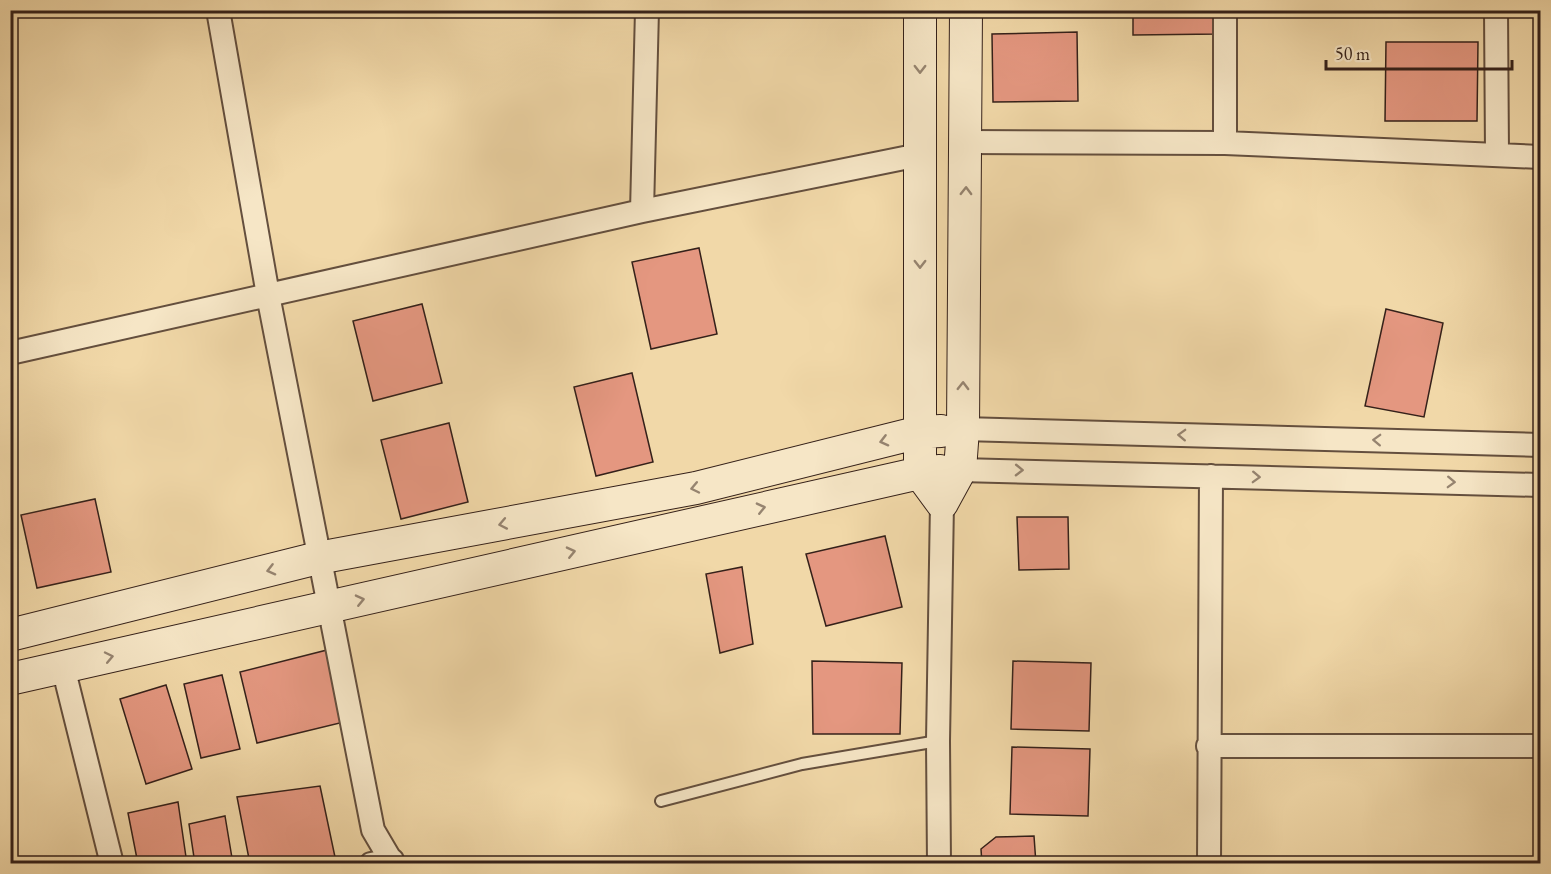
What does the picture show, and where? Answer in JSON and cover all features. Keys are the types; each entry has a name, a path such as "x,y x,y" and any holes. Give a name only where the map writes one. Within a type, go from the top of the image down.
{"street":[{"path":"218,10 268,295 318,558 373,830 385,862"},
{"path":"642,211 647,10"},
{"path":"920,10 920,473 942,503"},
{"path":"939,864 938,741 942,503 960,470 963,429 967,142 966,10"},
{"path":"1225,10 1225,144"},
{"path":"1496,10 1497,154"},
{"path":"967,142 1225,144 1540,157"},
{"path":"10,353 642,211 919,155"},
{"path":"10,635 318,558 696,488 920,432 963,429 1540,445"},
{"path":"10,679 920,473 960,470 1540,485"},
{"path":"1209,864 1211,476"},
{"path":"63,667 112,864"},
{"path":"1208,746 1540,746"}],"lane":[{"path":"661,801 802,764 938,741"}],"building":[{"path":"1133,10 1218,10 1218,34 1133,35"},
{"path":"1077,32 1078,101 993,102 992,34"},
{"path":"1386,42 1478,42 1477,121 1385,121"},
{"path":"699,248 717,334 651,349 632,262"},
{"path":"422,304 442,383 373,401 353,321"},
{"path":"1386,309 1443,323 1424,417 1365,406"},
{"path":"632,373 653,462 596,476 574,387"},
{"path":"449,423 468,502 401,519 381,440"},
{"path":"95,499 111,572 37,588 21,515"},
{"path":"1017,517 1068,517 1069,569 1019,570"},
{"path":"885,536 902,607 826,626 806,554"},
{"path":"742,567 753,644 720,653 706,574"},
{"path":"327,650 344,722 257,743 240,672"},
{"path":"812,661 902,663 900,734 813,734"},
{"path":"1013,661 1091,663 1089,731 1011,729"},
{"path":"222,675 240,749 201,758 184,684"},
{"path":"166,685 192,769 146,784 120,699"},
{"path":"1012,747 1090,749 1088,816 1010,814"},
{"path":"320,786 335,857 307,864 250,864 237,797"},
{"path":"178,802 187,864 138,864 128,813"},
{"path":"225,816 233,864 195,864 189,824"},
{"path":"1034,836 1036,864 982,864 981,849 996,837"}]}
